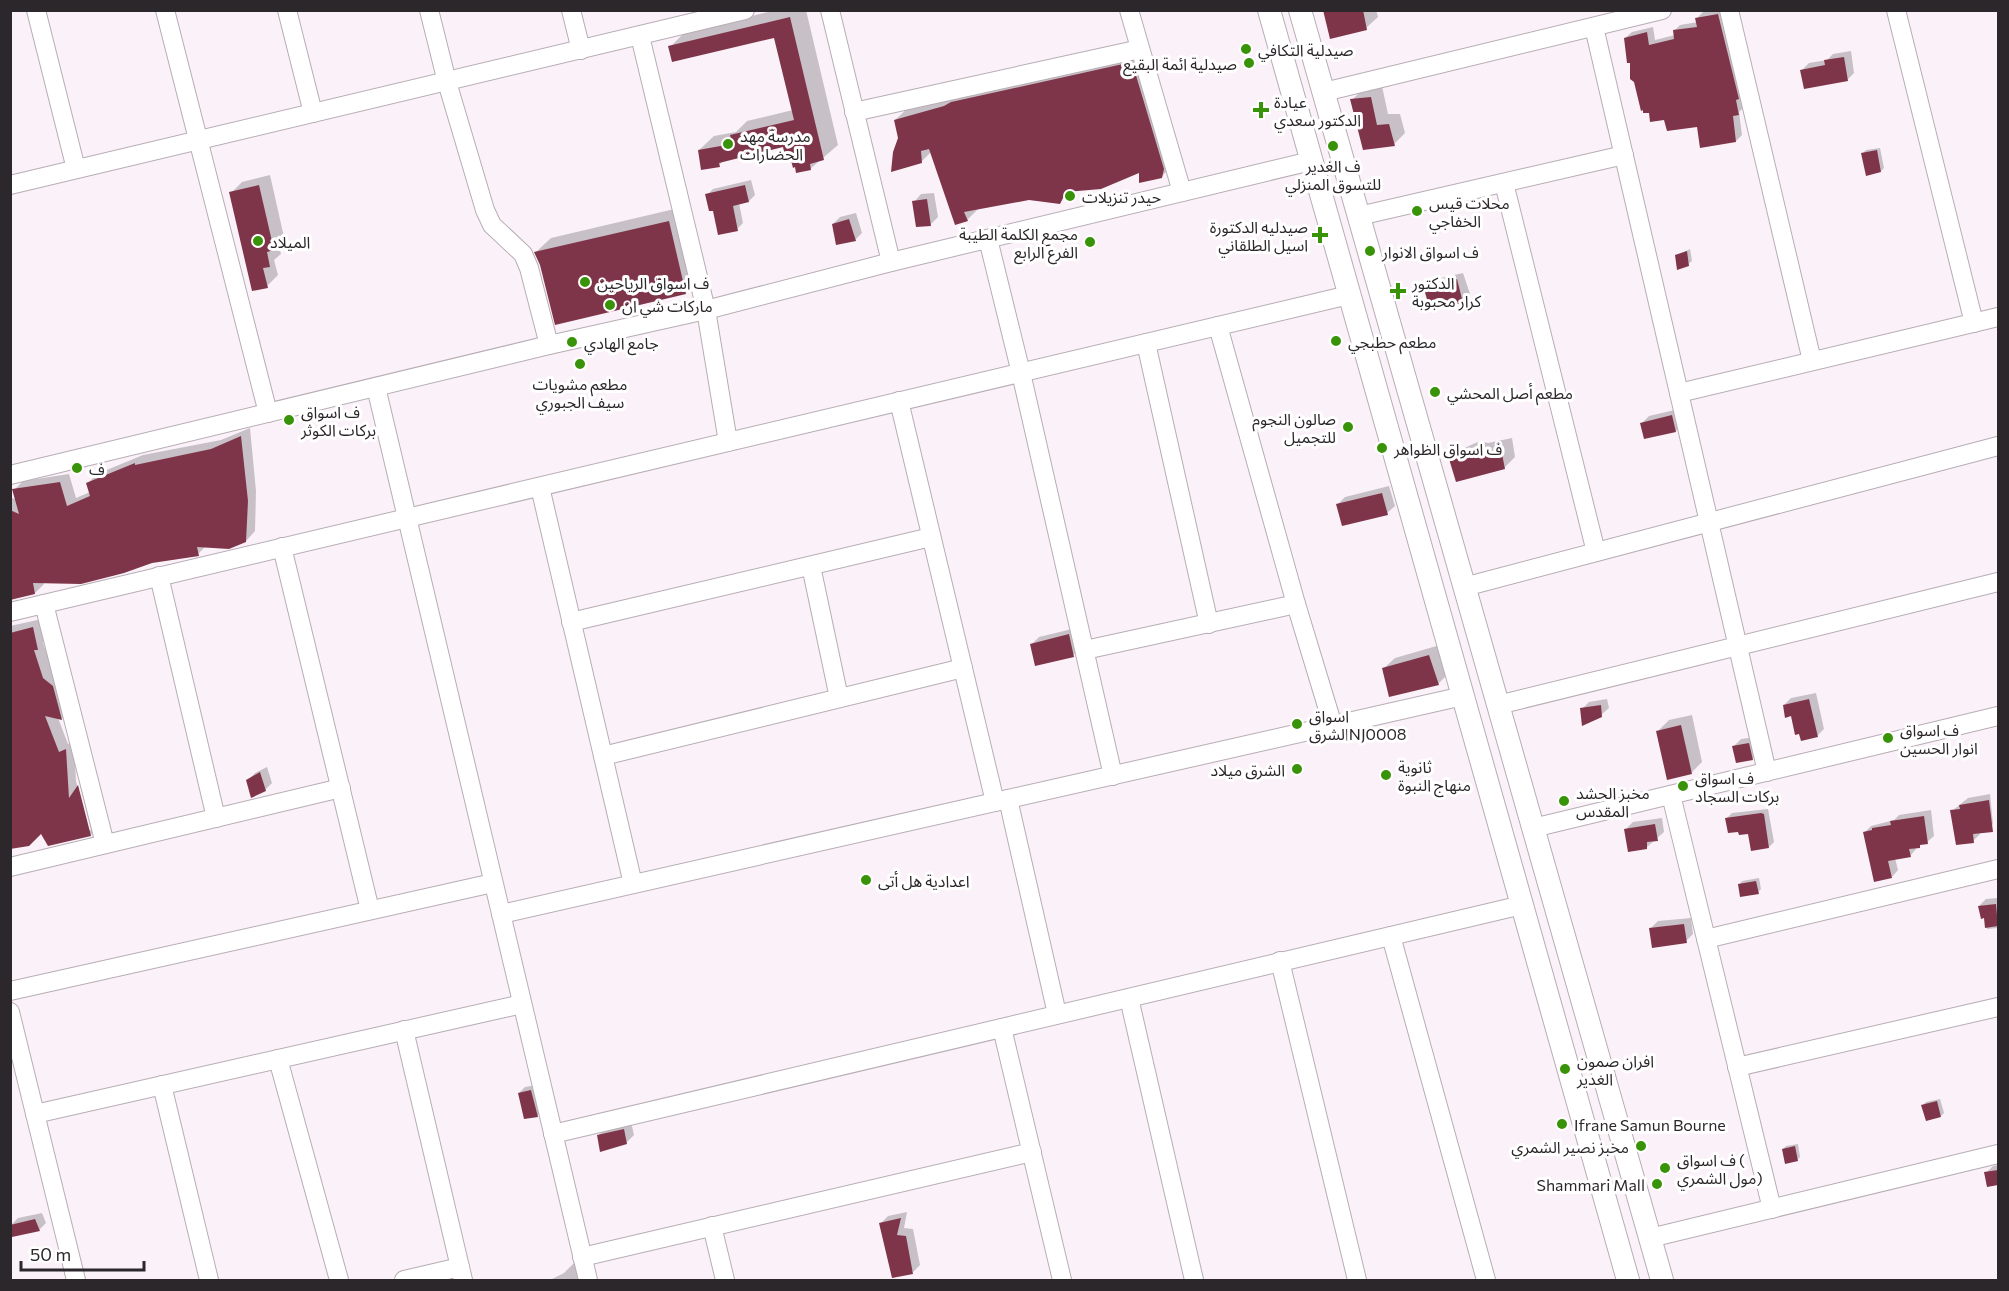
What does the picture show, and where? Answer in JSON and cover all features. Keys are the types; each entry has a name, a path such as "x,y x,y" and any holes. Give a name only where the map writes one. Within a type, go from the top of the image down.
{"street":[{"path":"36,10 76,169"},
{"path":"165,10 268,413"},
{"path":"287,10 313,113"},
{"path":"429,10 447,82 485,210 492,225 523,254 529,268 549,345"},
{"path":"571,10 581,50"},
{"path":"10,185 640,36 697,16 746,10"},
{"path":"830,10 891,262"},
{"path":"1129,10 1182,192"},
{"path":"1269,10 1628,1281"},
{"path":"1300,10 1662,1281"},
{"path":"1324,92 1662,10"},
{"path":"1729,10 1812,361"},
{"path":"1896,10 1974,323"},
{"path":"1594,27 1767,772"},
{"path":"640,36 706,310 728,442"},
{"path":"854,112 1140,49"},
{"path":"1359,216 1624,155"},
{"path":"10,475 549,345 706,310 891,262 1311,161"},
{"path":"1504,183 1596,552"},
{"path":"988,239 1113,776"},
{"path":"10,612 1349,295"},
{"path":"1679,393 1998,317"},
{"path":"1218,326 1296,604 1333,726"},
{"path":"1146,343 1209,624"},
{"path":"376,387 588,1281"},
{"path":"898,401 963,668 1001,801 1057,1014"},
{"path":"1385,422 1398,429 1406,428 1415,416"},
{"path":"1464,587 1998,446"},
{"path":"1405,491 1412,479 1419,477 1426,477 1434,483"},
{"path":"540,487 633,884"},
{"path":"572,622 931,537"},
{"path":"282,547 370,910"},
{"path":"811,566 839,698"},
{"path":"159,576 216,818"},
{"path":"1498,705 1998,582"},
{"path":"44,604 105,844"},
{"path":"1085,650 1296,604"},
{"path":"603,756 963,668"},
{"path":"501,914 1463,696"},
{"path":"1533,828 1998,716"},
{"path":"10,867 341,788"},
{"path":"1671,795 1772,1209"},
{"path":"1706,939 1998,869"},
{"path":"10,991 493,883"},
{"path":"553,1134 1522,905"},
{"path":"1391,936 1486,1281"},
{"path":"1280,961 1357,1281"},
{"path":"1130,998 1194,1281"},
{"path":"35,1114 522,1004"},
{"path":"1737,1067 1998,1007"},
{"path":"10,1012 76,1281"},
{"path":"1002,1028 1062,1281"},
{"path":"404,1030 462,1274 404,1281"},
{"path":"278,1059 339,1281"},
{"path":"162,1085 209,1281"},
{"path":"582,1257 1032,1152"},
{"path":"1650,1238 1998,1154"},
{"path":"712,1226 725,1281"}],"building":[{"path":"1323,10 1363,10 1367,30 1330,39"},
{"path":"1718,14 1739,99 1736,100 1739,115 1733,116 1736,142 1700,148 1697,127 1667,131 1664,120 1650,122 1649,113 1641,111 1634,82 1630,79 1630,63 1627,63 1624,38 1647,32 1649,45 1674,39 1673,30 1697,27 1695,18"},
{"path":"790,17 824,160 810,164 811,170 796,173 790,156 785,157 783,147 719,163 720,167 701,170 698,150 732,144 730,135 794,120 774,38 672,62 668,46"},
{"path":"1844,57 1848,81 1804,89 1800,70 1825,65 1824,60"},
{"path":"1132,62 1164,169 1162,178 1139,183 1139,173 1101,189 1066,192 1060,204 1029,200 964,212 968,221 955,225 929,149 921,151 922,163 891,172 893,152 898,138 894,120 951,102"},
{"path":"1371,97 1377,125 1389,124 1395,146 1363,150 1350,99"},
{"path":"1877,150 1881,172 1866,176 1861,153"},
{"path":"259,185 274,250 267,252 270,267 263,268 268,288 252,291 229,192"},
{"path":"745,185 749,202 733,206 738,231 718,235 713,211 709,211 705,194"},
{"path":"927,199 931,226 916,227 912,201"},
{"path":"849,219 856,241 836,245 832,224"},
{"path":"669,221 686,294 555,325 540,265 534,252"},
{"path":"1687,251 1689,266 1677,270 1675,255"},
{"path":"1457,279 1463,303 1430,309 1423,286"},
{"path":"1672,415 1676,432 1644,439 1640,423"},
{"path":"241,436 248,501 246,542 229,549 197,547 199,556 152,563 81,584 33,583 35,594 10,600 10,510 19,514 12,489 60,482 67,506 90,496 86,483 135,463 135,465 211,449"},
{"path":"1501,449 1505,469 1456,482 1449,459 1468,451 1476,454"},
{"path":"1382,493 1388,515 1342,526 1336,504"},
{"path":"33,627 38,650 34,650 43,678 53,686 62,720 45,716 59,752 66,749 69,798 78,785 91,836 48,846 41,834 29,846 10,849 10,633"},
{"path":"1069,634 1074,657 1035,666 1030,644"},
{"path":"1429,655 1439,685 1389,697 1382,668"},
{"path":"1809,699 1818,737 1801,741 1799,734 1795,735 1791,716 1785,718 1783,705"},
{"path":"1601,705 1602,717 1582,726 1580,708"},
{"path":"1681,725 1692,774 1667,780 1656,731"},
{"path":"1749,743 1753,760 1736,763 1732,746"},
{"path":"260,772 266,791 251,798 246,780"},
{"path":"1989,800 1993,832 1973,834 1974,843 1956,845 1950,810 1960,809 1959,805"},
{"path":"1764,814 1769,848 1751,851 1748,834 1728,833 1725,818"},
{"path":"1924,816 1928,844 1920,845 1920,848 1909,849 1911,857 1888,861 1892,878 1874,882 1863,832 1891,825 1890,821"},
{"path":"1655,824 1658,841 1647,842 1647,849 1628,852 1624,829"},
{"path":"1756,881 1759,894 1740,897 1738,884"},
{"path":"1996,904 1998,926 1985,928 1984,918 1981,919 1978,906"},
{"path":"1684,924 1687,943 1652,948 1649,928"},
{"path":"531,1090 538,1117 524,1119 518,1093"},
{"path":"1937,1101 1941,1117 1926,1121 1921,1105"},
{"path":"624,1129 627,1144 600,1152 597,1135"},
{"path":"1795,1146 1798,1161 1785,1164 1782,1149"},
{"path":"1998,1170 1998,1185 1987,1187 1984,1172"},
{"path":"901,1218 897,1235 906,1236 913,1274 892,1278 879,1223"},
{"path":"35,1219 40,1231 12,1237 10,1225"}],"place":[{"name":"صيدلية التكافي","path":"1246,49"},
{"name":"صيدلية ائمة البقيع","path":"1249,63"},
{"name":"عيادة الدكتور سعدي","path":"1261,110"},
{"name":"مدرسة مهد الحضارات","path":"728,144"},
{"name":"ف الغدير للتسوق المنزلي","path":"1333,146"},
{"name":"حيدر تنزيلات","path":"1070,196"},
{"name":"محلات قيس الخفاجي","path":"1417,211"},
{"name":"صيدليه الدكتورة اسيل الطلقاني","path":"1320,235"},
{"name":"الميلاد","path":"258,241"},
{"name":"مجمع الكلمة الطيبة الفرع الرابع","path":"1090,242"},
{"name":"ف اسواق الانوار","path":"1370,251"},
{"name":"ف اسواق الرياحين","path":"585,282"},
{"name":"الدكتور كرار محبوبة","path":"1398,291"},
{"name":"ماركات شي ان","path":"610,305"},
{"name":"مطعم حطبجي","path":"1336,341"},
{"name":"جامع الهادي","path":"572,342"},
{"name":"مطعم مشويات سيف الجبوري","path":"580,364"},
{"name":"مطعم أصل المحشي","path":"1435,392"},
{"name":"ف اسواق بركات الكوثر","path":"289,420"},
{"name":"صالون النجوم للتجميل","path":"1348,427"},
{"name":"ف اسواق الظواهر","path":"1382,448"},
{"name":"ف","path":"77,468"},
{"name":"اسواق الشرقNJ0008","path":"1297,724"},
{"name":"ف اسواق انوار الحسين","path":"1888,738"},
{"name":"الشرق ميلاد","path":"1297,769"},
{"name":"ثانوية منهاج النبوة","path":"1386,775"},
{"name":"ف اسواق بركات السجاد","path":"1683,786"},
{"name":"مخبز الحشد المقدس","path":"1564,801"},
{"name":"اعدادية هل أتى","path":"866,880"},
{"name":"افران صمون الغدير","path":"1565,1069"},
{"name":"Ifrane Samun Bourne","path":"1562,1124"},
{"name":"مخبز نصير الشمري","path":"1641,1146"},
{"name":"ف اسواق ( مول الشمري)","path":"1665,1168"},
{"name":"Shammari Mall","path":"1657,1184"}]}
